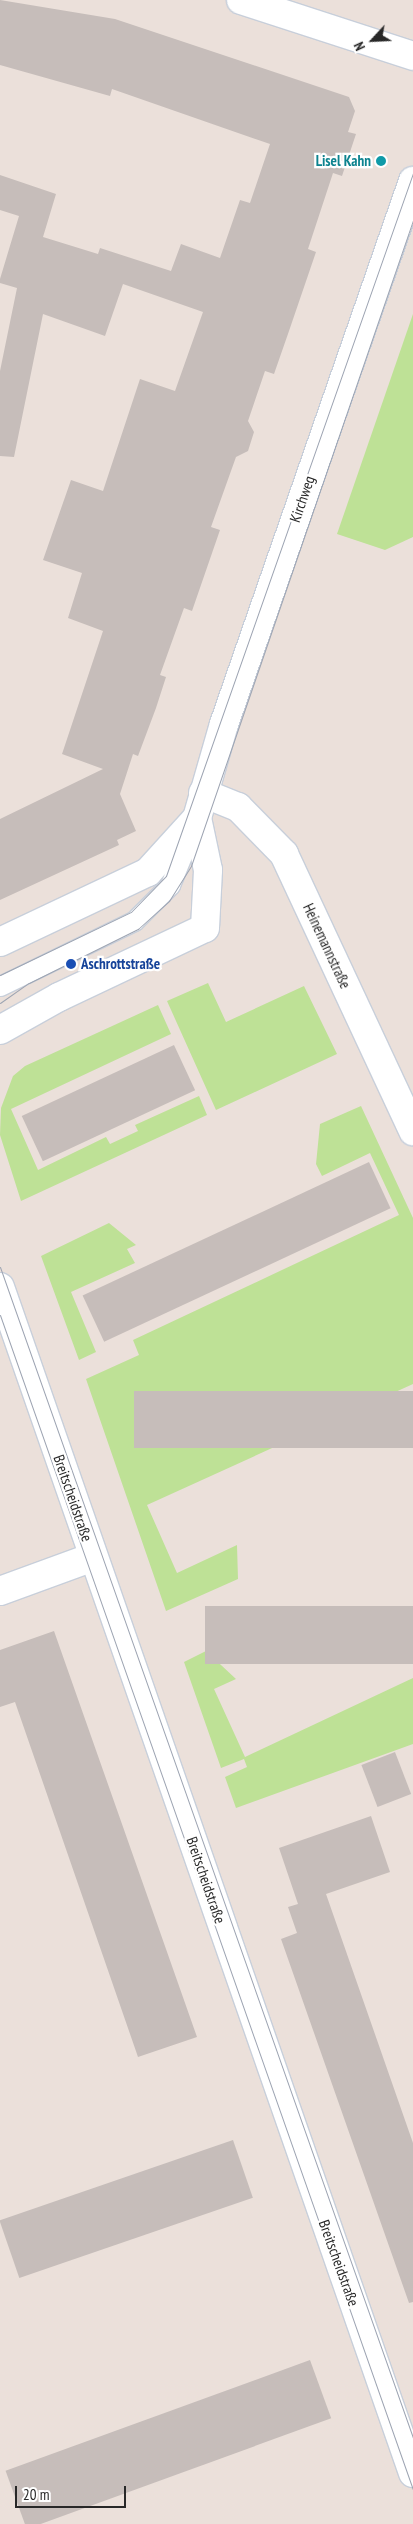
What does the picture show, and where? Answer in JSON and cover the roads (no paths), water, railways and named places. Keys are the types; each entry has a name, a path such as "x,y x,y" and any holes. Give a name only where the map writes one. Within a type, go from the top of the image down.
{"street":[{"path":"241,0 413,56"},
{"name":"Kirchweg","path":"200,806 224,724 413,181"},
{"path":"0,942 148,872 200,806"},
{"path":"0,1030 59,997 205,928 208,870 200,806"},
{"name":"Heinemannstraße","path":"200,806 238,807 284,854 413,1131"},
{"name":"Breitscheidstraße","path":"0,1287 413,2473"},
{"path":"0,1591 93,1557"}],"lane":[{"path":"0,986 134,921 150,907 170,885 200,806"}],"tram line":[{"path":"0,975 131,912 166,876 413,173"},
{"path":"0,1003 29,983 138,929 169,901 191,866 413,220"},
{"path":"0,1267 413,2438"},
{"path":"0,1315 413,2490"}],"place":[{"name":"Lisel Kahn","path":"381,161"},
{"name":"Aschrottstraße","path":"71,964"}]}
